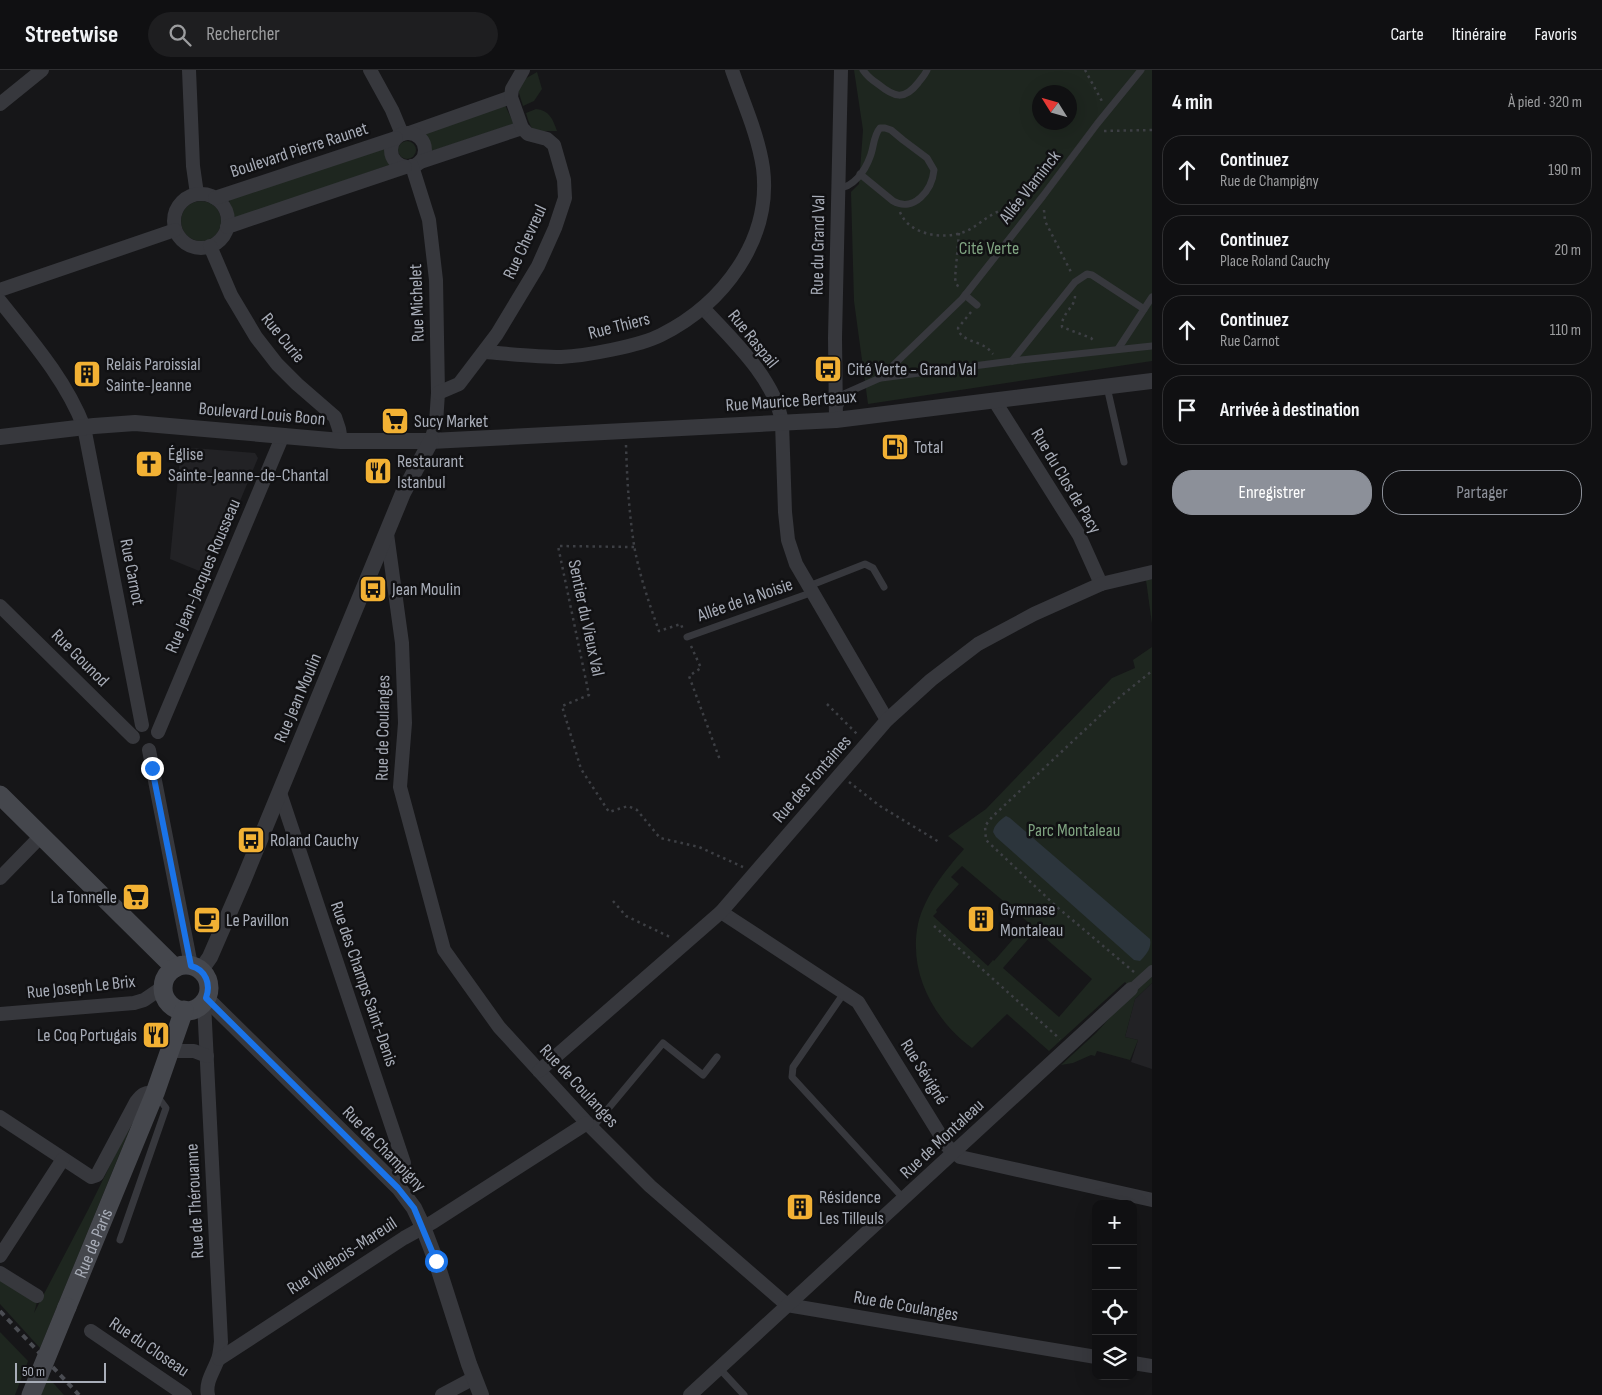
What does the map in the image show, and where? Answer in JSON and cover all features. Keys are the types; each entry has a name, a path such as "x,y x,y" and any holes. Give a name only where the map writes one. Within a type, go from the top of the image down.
{"main road":[{"path":"0,795 42,836 189,968 208,982 205,1000 191,1010 184,1010 177,1008 166,999 163,987 168,974 189,968"},
{"name":"Rue de Paris","path":"31,1395 68,1308 148,1093 170,1051 184,1010"}],"street":[{"path":"0,104 42,70"},
{"path":"189,70 197,194 190,196 178,207 174,222 175,230 186,243 193,247 202,248 218,242 224,235 227,227 522,128 511,97 512,89 523,70"},
{"path":"370,70 392,110 402,135 414,134 422,141 425,152 413,165"},
{"name":"Rue Thiers","path":"485,352 562,357 626,346 660,336 712,300 740,266 757,231 763,200 763,168 757,140 732,70"},
{"name":"Rue du Grand Val","path":"836,420 837,188 841,70"},
{"name":"Boulevard Pierre Raunet","path":"215,198 511,97"},
{"name":"Rue Chevreul","path":"438,393 459,384 485,352 538,266 555,228 565,198 564,180 554,145 547,139 528,134 522,128"},
{"name":"Boulevard Pierre Raunet","path":"402,135 391,148 393,158 400,165 413,165"},
{"name":"Rue Michelet","path":"413,165 429,220 436,280 438,393 436,423 431,441"},
{"name":"Boulevard Pierre Raunet","path":"197,194 206,194 221,203 226,210 228,218 227,227"},
{"path":"0,290 175,230"},
{"name":"Rue Curie","path":"210,246 231,295 256,337 277,364 335,418 341,441"},
{"name":"Rue Carnot","path":"0,301 47,363 72,402 84,427 142,725"},
{"name":"Rue Raspail","path":"703,308 748,358 765,382 780,410 785,512 788,540 796,564 887,720"},
{"name":"Rue Maurice Berteaux","path":"431,441 836,420 1152,380"},
{"name":"Rue du Clos de Pacy","path":"994,400 1079,535 1102,584"},
{"name":"Boulevard Louis Boon","path":"0,437 135,423 341,441 431,441"},
{"name":"Rue Jean-Jacques Rousseau","path":"158,732 283,436"},
{"name":"Rue Jean Moulin","path":"189,968 210,957 280,793 403,493 431,441"},
{"name":"Rue de Coulanges","path":"387,534 402,643 405,723 400,787 444,950 499,1027 590,1125 650,1186 787,1305 1092,1356"},
{"name":"Rue des Fontaines","path":"539,1071 721,912 887,720 931,680 978,644 1034,614 1102,584 1152,572"},
{"name":"Rue Gounod","path":"0,606 133,737"},
{"path":"142,725 153,726 158,732 158,741 153,748 145,750 138,748 135,744 133,737 136,729 142,725"},
{"path":"149,750 189,968"},
{"name":"Rue des Champs Saint-Denis","path":"280,793 404,1163 398,1188"},
{"path":"0,878 42,836"},
{"name":"Rue Sévigné","path":"721,912 858,1002 947,1146 954,1152"},
{"name":"Rue de Montaleau","path":"690,1395 1152,970"},
{"name":"Rue Joseph Le Brix","path":"0,1014 134,1003 144,1000 163,987"},
{"name":"Rue de Champigny","path":"205,1000 398,1188 414,1208 436,1261 481,1395"},
{"name":"Rue de Thérouanne","path":"205,1000 221,1342 219,1359 210,1377 208,1395"},
{"path":"170,1051 194,1051 207,1056"},
{"path":"0,1118 91,1177 97,1175 136,1102 148,1093"},
{"name":"Rue Villebois-Mareuil","path":"219,1359 395,1243 590,1125"},
{"path":"954,1152 960,1157 1152,1200"},
{"path":"0,1256 63,1159"},
{"path":"0,1273 37,1296"},
{"name":"Rue du Closeau","path":"91,1331 185,1395"},
{"path":"1137,1364 1152,1366"},
{"path":"442,1395 474,1378"}],"lane":[{"path":"863,70 867,76 889,92 901,96 912,91 927,70"},
{"name":"Allée Vlaminck","path":"836,420 844,394 880,378 965,294 1141,70"},
{"path":"837,188 849,186 860,174 870,158 876,132 880,128 885,128 904,140 927,158 934,170 932,184 919,200 907,204 898,204 860,174"},
{"path":"1012,361 1075,282 1087,274 1092,275 1144,309"},
{"path":"965,294 976,304"},
{"path":"1118,349 1152,297"},
{"path":"880,378 1152,346"},
{"path":"1107,387 1124,462"},
{"name":"Allée de la Noisie","path":"687,636 811,589 866,564 872,568 884,587"},
{"path":"844,993 793,1066 792,1077 904,1200"},
{"path":"590,1125 663,1043 703,1075 717,1057"},
{"path":"120,1240 166,1108 148,1093"},
{"path":"719,1368 744,1395"}],"path":[{"path":"1085,70 1108,111"},
{"path":"1091,132 1152,130"},
{"path":"898,204 903,220 914,229 942,235 959,233 973,227 991,215 1015,206 1026,205 1034,207"},
{"path":"959,233 956,278 958,287 965,294"},
{"path":"976,304 958,330 962,336 988,349 993,354 996,363"},
{"path":"626,431 628,495 634,547 649,602 659,631 681,624 687,636 701,668 690,676 720,760"},
{"name":"Sentier du Vieux Val","path":"634,547 558,546 589,695 562,706 581,769 609,812 628,806 637,810 660,838 699,847 756,872"},
{"path":"1136,974 1057,907 986,840 985,826 992,817 1121,696 1152,671"},
{"path":"827,704 866,744"},
{"path":"840,775 880,806 939,842"},
{"path":"614,902 626,916 672,938 683,947"},
{"path":"934,926 1069,1047"}],"shaded area":[{"path":"181,447 255,453 258,458 209,575 170,559"},
{"path":"1006,816 1150,939 1149,948 1140,961 1134,960 996,837 993,832 995,827"},
{"path":"1152,983 1152,1069 1131,1062 1138,1040 1125,1037 1135,999"}],"green space":[{"name":"Cité Verte","path":"854,70 1152,70 1152,361 868,404 854,301 851,192 859,184 863,130"},
{"path":"537,72 542,89 534,101 523,106 518,90 523,80"},
{"path":"505,105 513,124 428,151 423,133"},
{"path":"536,109 544,111 550,116 557,131 536,131 533,129 526,113"},
{"path":"407,141 413,144 416,150 413,156 407,159 401,156 398,150 401,144"},
{"path":"384,147 392,164 234,219 229,203 230,199"},
{"path":"205,201 212,204 218,210 221,221 220,229 212,238 205,241 197,241 190,238 182,229 181,217 184,210 193,202"},
{"path":"1152,579 1152,624 1146,580"},
{"name":"Parc Montaleau","path":"1152,647 1152,983 1135,999 1125,1037 1138,1040 1130,1060 1097,1051 1095,1056 1091,1055 1073,1063 1061,1065 1096,1033 1114,1013 1131,989 1125,982 1049,1051 1007,1014 972,1048 946,1024 936,1009 927,994 917,960 918,924 925,903 943,875 964,849 948,836 986,809 1112,678 1135,668 1133,660","holes":["962,866 1028,922 988,966 933,916 959,884 951,877","1036,930 1092,979 1059,1017 1003,968"]},
{"path":"138,1109 40,1348 0,1304 0,1278 37,1302 34,1313"},
{"path":"0,1332 28,1361 15,1395 0,1395"},
{"path":"47,1376 64,1395 41,1395"}],"railway":[{"path":"0,1311 79,1395"}],"place":[{"name":"Cité Verte - Grand Val","path":"828,369"},
{"name":"Relais Paroissial Sainte-Jeanne","path":"87,374"},
{"name":"Sucy Market","path":"395,421"},
{"name":"Total","path":"895,447"},
{"name":"Église Sainte-Jeanne-de-Chantal","path":"149,464"},
{"name":"Restaurant Istanbul","path":"378,471"},
{"name":"Jean Moulin","path":"373,589"},
{"name":"Roland Cauchy","path":"251,840"},
{"name":"La Tonnelle","path":"136,897"},
{"name":"Gymnase Montaleau","path":"981,919"},
{"name":"Le Pavillon","path":"207,920"},
{"name":"Le Coq Portugais","path":"156,1035"},
{"name":"Résidence Les Tilleuls","path":"800,1207"}],"route":[{"path":"152,768 191,966 200,970 208,982 206,998 398,1188 414,1208 436,1261"}]}
